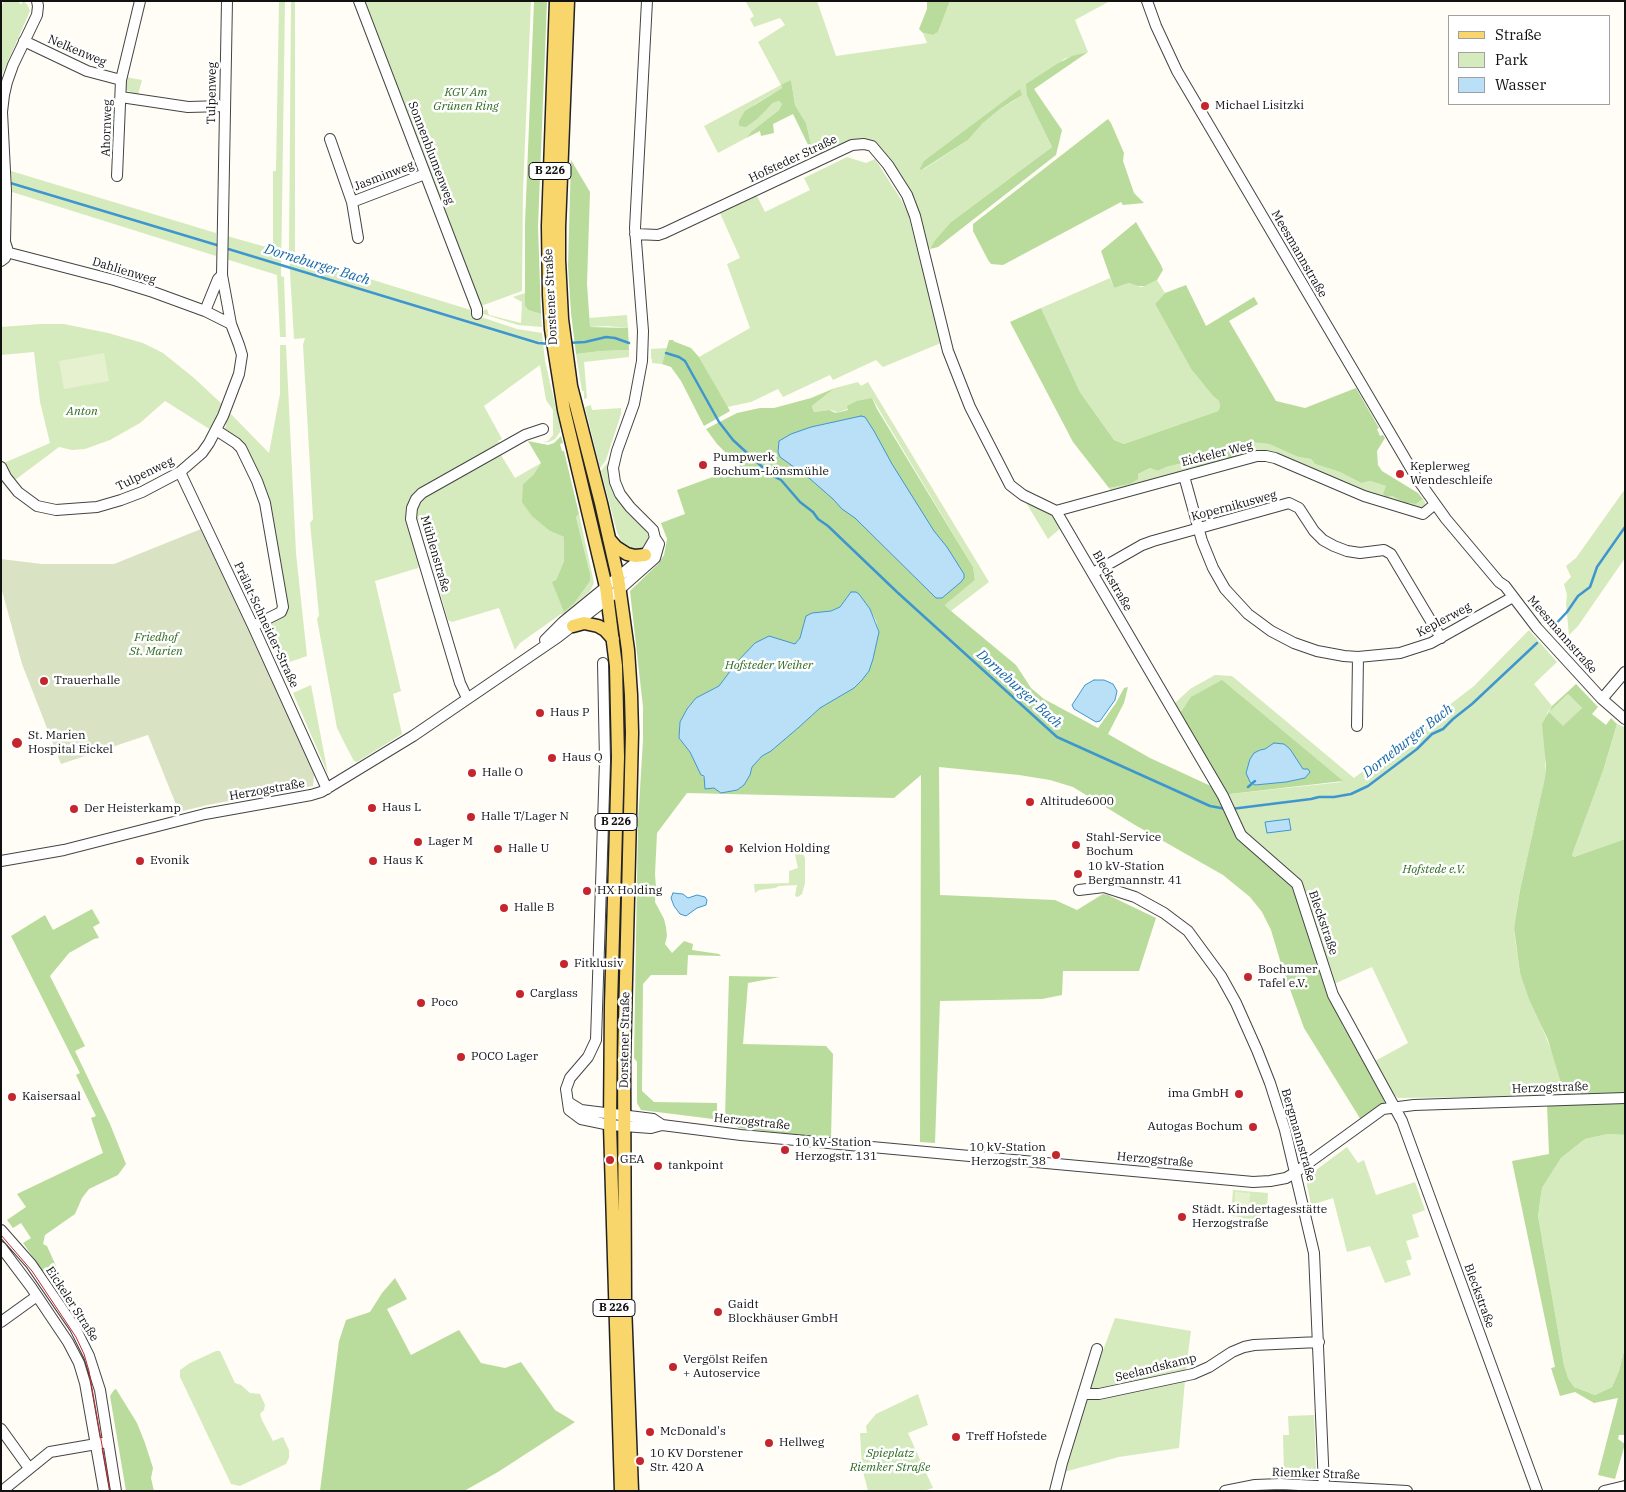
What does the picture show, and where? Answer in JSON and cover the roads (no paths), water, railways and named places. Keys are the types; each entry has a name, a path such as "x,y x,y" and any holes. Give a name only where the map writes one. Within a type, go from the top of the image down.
{"main road":[{"name":"Dorstener Straße","path":"556,1 548,226 548,295 609,539 619,584 628,650 632,733 624,1121 625,1304 632,1491"},
{"name":"Dorstener Straße","path":"568,1 559,226 559,345 566,416 607,593 613,639 618,706 610,1120 621,1491"},
{"path":"609,539 616,547 627,554 635,556 645,555"},
{"path":"573,626 584,623 598,626 605,630 613,639"}],"street":[{"path":"4,257 3,236 6,191 3,130 4,95 9,74 37,15 37,1"},
{"name":"Ahornweg","path":"117,176 120,80 140,1"},
{"name":"Tulpenweg","path":"3,475 28,501 46,509 64,510 97,506 142,492 180,472 202,453 216,430 235,389 242,355 230,324 221,258 227,1"},
{"name":"Sonnenblumenweg","path":"360,1 477,314"},
{"path":"607,593 655,558 659,544 651,526 630,507 620,494 614,474 617,451 634,404 642,361 643,331 635,234 647,1"},
{"name":"Meesmannstraße","path":"1147,1 1177,72 1395,444 1439,508 1499,582 1505,586 1536,628 1602,699 1625,719"},
{"name":"Nelkenweg","path":"24,41 87,71 120,80"},
{"path":"120,97 180,106 224,106"},
{"name":"Jasminweg","path":"330,139 352,202 358,238"},
{"name":"Hofsteder Straße","path":"635,234 658,235 664,233 852,145 868,144 876,150 907,195 915,216 947,348 973,414 1010,485 1023,495 1056,511"},
{"name":"Jasminweg","path":"352,202 425,174"},
{"name":"Dahlienweg","path":"4,257 114,280 205,311 230,324"},
{"path":"205,311 218,279 222,275"},
{"name":"Mühlenstraße","path":"467,698 460,683 411,519 412,508 416,499 422,493 525,435 543,429"},
{"path":"216,430 241,448 265,503 283,607 281,612 253,626"},
{"name":"Eickeler Weg","path":"1056,511 1257,456 1275,458 1364,496 1423,514 1439,508"},
{"name":"Prälat-Schneider-Straße","path":"180,472 327,789"},
{"name":"Keplerweg","path":"1184,476 1209,558 1219,578 1233,598 1248,614 1271,631 1294,643 1317,651 1358,657 1400,653 1421,647 1441,638 1513,597"},
{"name":"Kopernikusweg","path":"1093,573 1142,545 1289,503 1300,508 1314,531 1323,540 1334,546 1360,553 1384,550 1391,554 1441,638"},
{"name":"Bleckstraße","path":"1056,511 1222,796 1241,835 1297,884 1333,995 1402,1121 1536,1491"},
{"path":"619,584 645,555 655,538"},
{"name":"Herzogstraße","path":"1,861 64,850 205,814 311,795 327,789 413,736 573,626 607,593"},
{"name":"Herzogstraße","path":"531,654 563,622 607,593"},
{"path":"1357,726 1358,657"},
{"name":"Herzogstraße","path":"603,663 605,731 601,924 596,1040 588,1056 566,1084 569,1110 578,1118 624,1121 653,1119 662,1125 741,1135 1253,1182 1283,1179 1296,1172 1383,1109 1394,1106 1625,1098"},
{"path":"1602,699 1625,672"},
{"name":"Bergmannstraße","path":"1079,890 1104,887 1113,889 1148,903 1170,917 1188,932 1207,956 1236,1003 1257,1050 1273,1091 1296,1172 1314,1254 1324,1486"},
{"name":"Eickeler Straße","path":"1,1230 31,1264 75,1328 94,1367 116,1491"},
{"name":"Eickeler Straße","path":"1,1247 68,1342 79,1363 85,1383 104,1491"},
{"path":"1,1322 37,1296"},
{"name":"Seelandskamp","path":"1083,1394 1099,1394 1193,1374 1244,1347 1319,1342"},
{"path":"1055,1491 1097,1349"},
{"path":"1,1429 29,1468"},
{"path":"2,1491 29,1468 54,1451 107,1442"},
{"name":"Riemker Straße","path":"1225,1491 1263,1484 1407,1491"},
{"path":"1604,1491 1625,1486"}],"water":[{"path":"861,416 865,417 934,531 947,547 964,574 961,582 942,598 936,598 855,518 842,509 809,478 780,457 778,452 779,441 791,434 811,427"},
{"name":"Hofsteder Weiher","path":"851,592 859,594 870,609 879,632 869,671 854,688 820,708 771,751 762,756 752,767 744,785 737,790 721,793 714,788 705,789 704,776 701,775 690,752 679,738 680,722 687,709 696,698 719,686 737,662 755,643 769,636 795,644 800,638 806,616 812,613 831,611 840,607"},
{"path":"1094,680 1104,680 1113,684 1117,691 1115,700 1100,721 1096,722 1074,709 1072,705 1085,685"},
{"path":"1274,743 1284,744 1290,749 1303,769 1308,769 1310,772 1305,778 1255,785 1250,782 1246,773 1250,759 1254,753"},
{"path":"1289,819 1291,830 1267,833 1265,822"},
{"path":"673,893 683,894 688,898 697,895 705,897 707,900 706,905 697,908 686,916 680,914 671,898"}],"waterway":[{"name":"Dorneburger Bach","path":"7,182 220,246"},
{"name":"Dorneburger Bach","path":"225,248 538,343 550,344"},
{"name":"Dorneburger Bach","path":"568,343 585,342 606,337 629,343"},
{"name":"Dorneburger Bach","path":"666,353 685,361 719,422 733,440 771,475 781,480 818,519 828,526 897,592 1057,737 1210,806 1226,809"},
{"name":"Dorneburger Bach","path":"1551,629 1567,612 1578,596 1590,587 1597,567 1625,527"},
{"name":"Dorneburger Bach","path":"1231,809 1319,797 1334,797 1351,794 1368,786 1417,749 1432,734 1443,729 1537,643"},
{"path":"1248,787 1255,781"}],"tram line":[{"path":"1,1235 32,1271 76,1337 84,1354 89,1371 110,1491"}],"place":[{"name":"Michael Lisitzki","path":"1205,106"},
{"name":"Pumpwerk Bochum-Lönsmühle","path":"703,465"},
{"name":"Keplerweg Wendeschleife","path":"1400,474"},
{"name":"Trauerhalle","path":"44,681"},
{"name":"Haus P","path":"540,713"},
{"name":"St. Marien Hospital Eickel","path":"17,743"},
{"name":"Haus Q","path":"552,758"},
{"name":"Halle O","path":"472,773"},
{"name":"Altitude6000","path":"1030,802"},
{"name":"Haus L","path":"372,808"},
{"name":"Der Heisterkamp","path":"74,809"},
{"name":"Halle T/Lager N","path":"471,817"},
{"name":"Lager M","path":"418,842"},
{"name":"Stahl-Service Bochum","path":"1076,845"},
{"name":"Halle U","path":"498,849"},
{"name":"Kelvion Holding","path":"729,849"},
{"name":"Evonik","path":"140,861"},
{"name":"Haus K","path":"373,861"},
{"name":"10 kV-Station Bergmannstr. 41","path":"1078,874"},
{"name":"HX Holding","path":"587,891"},
{"name":"Halle B","path":"504,908"},
{"name":"Fitklusiv","path":"564,964"},
{"name":"Bochumer Tafel e.V.","path":"1248,977"},
{"name":"Carglass","path":"520,994"},
{"name":"Poco","path":"421,1003"},
{"name":"POCO Lager","path":"461,1057"},
{"name":"ima GmbH","path":"1239,1094"},
{"name":"Kaisersaal","path":"12,1097"},
{"name":"Autogas Bochum","path":"1253,1127"},
{"name":"10 kV-Station Herzogstr. 131","path":"785,1150"},
{"name":"10 kV-Station Herzogstr. 38","path":"1056,1155"},
{"name":"GEA","path":"610,1160"},
{"name":"tankpoint","path":"658,1166"},
{"name":"Städt. Kindertagesstätte Herzogstraße","path":"1182,1217"},
{"name":"Gaidt Blockhäuser GmbH","path":"718,1312"},
{"name":"Vergölst Reifen + Autoservice","path":"673,1367"},
{"name":"McDonald's","path":"650,1432"},
{"name":"Treff Hofstede","path":"956,1437"},
{"name":"Hellweg","path":"769,1443"},
{"name":"10 KV Dorstener Str. 420 A","path":"640,1461"}],"park label":[{"name":"KGV Am Grünen Ring","path":"466,100"},
{"name":"Anton","path":"82,412"},
{"name":"Friedhof St. Marien","path":"156,645"},
{"name":"Hofstede e.V.","path":"1434,870"},
{"name":"Spieplatz Riemker Straße","path":"890,1461"}]}
